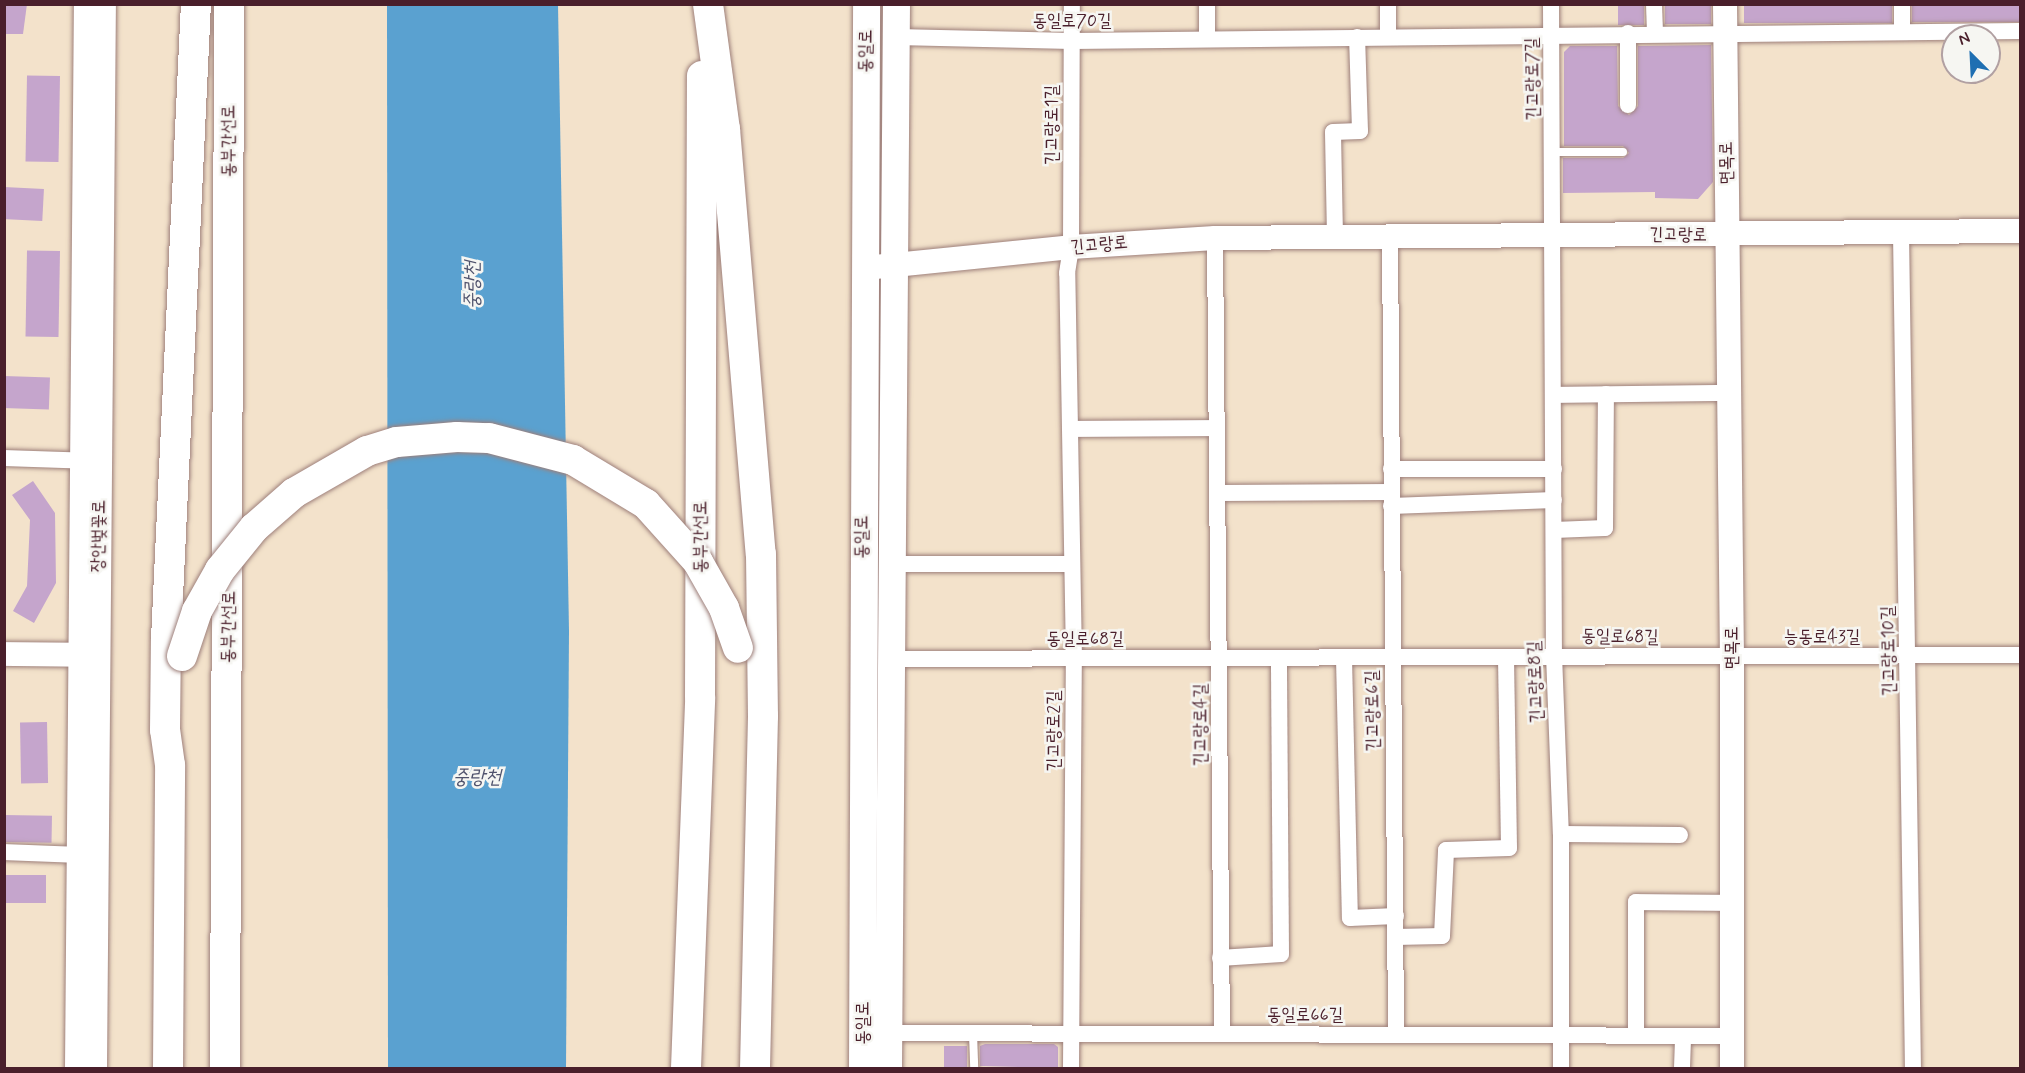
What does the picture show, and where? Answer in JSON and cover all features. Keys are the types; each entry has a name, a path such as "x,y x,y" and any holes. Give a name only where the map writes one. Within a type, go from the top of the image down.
{"highway":[{"path":"170,765 165,730 166,639 196,4"},
{"name":"동부간선로","path":"225,1068 229,4"},
{"name":"동부간선로","path":"686,1068 700,697 702,4"},
{"path":"708,4 725,129 761,554 764,694 759,766 755,1068"},
{"path":"168,1068 170,765 182,656 197,611 220,570 254,528 294,493 367,451 396,441 457,437 489,438 573,460 646,504 698,562 724,608 738,648 759,766"}],"main road":[{"name":"동일로","path":"862,1068 862,376 866,4"},
{"name":"동일로","path":"888,1068 896,4"},
{"path":"862,376 869,367 878,367 880,393 894,421"}],"street":[{"name":"장안벚꽃로","path":"86,4 91,461"},
{"name":"장안벚꽃로","path":"95,1068 89,654 91,461 104,4"},
{"name":"긴고랑로1길","path":"1071,247 1072,4"},
{"path":"1207,4 1207,38"},
{"path":"1388,4 1388,36"},
{"name":"긴고랑로7길","path":"1551,4 1554,234"},
{"path":"1654,4 1655,33"},
{"name":"면목로","path":"1725,4 1732,657 1733,1068"},
{"path":"1902,4 1902,30"},
{"name":"동일로70길","path":"896,37 1072,41 1902,30 2020,31"},
{"path":"1628,33 1628,105"},
{"path":"1335,237 1333,132 1360,131 1357,37"},
{"name":"긴고랑로","path":"863,267 894,266 1071,247 1215,238 1554,234 1728,236 2020,231"},
{"name":"긴고랑로10길","path":"1901,233 1909,656 1913,1068"},
{"name":"긴고랑로8길","path":"1554,234 1556,395 1554,655 1561,834 1561,1068"},
{"name":"긴고랑로6길","path":"1390,236 1396,1034"},
{"name":"긴고랑로4길","path":"1215,238 1222,1034"},
{"name":"긴고랑로2길","path":"1071,247 1067,273 1071,429 1070,564 1074,659 1071,1068"},
{"path":"1556,395 1729,393"},
{"path":"1554,530 1605,528 1606,394"},
{"path":"1071,429 1217,428"},
{"path":"4,458 91,461"},
{"path":"1391,469 1554,469"},
{"path":"1219,493 1391,499 1554,500"},
{"name":"동일로","path":"893,564 1070,564"},
{"path":"4,654 89,654"},
{"name":"장안벚꽃로","path":"77,1068 79,855 89,654"},
{"name":"동일로68길","path":"892,659 1220,659 1554,655 1732,657"},
{"name":"능동로43길","path":"1732,657 2020,655"},
{"path":"1395,937 1442,936 1446,850 1509,848 1506,657"},
{"path":"1220,958 1281,954 1279,658"},
{"path":"1344,658 1350,918 1396,916"},
{"path":"1561,834 1680,835"},
{"path":"4,852 79,855"},
{"path":"1636,1036 1636,902 1732,903"},
{"name":"동일로66길","path":"888,1033 1732,1036"},
{"path":"1682,1068 1683,1036"}],"lane":[{"path":"1553,152 1623,152"},
{"path":"973,1032 974,1068"}],"water":[{"name":"중랑천","path":"387,5 558,5 569,631 566,1068 388,1068"}],"building":[{"path":"4,4 27,4 23,34 4,34"},
{"path":"1618,4 1644,4 1644,25 1618,25"},
{"path":"1665,4 1711,4 1711,24 1665,24"},
{"path":"1744,4 1892,4 1892,23 1744,23"},
{"path":"1912,4 2020,4 2020,22 1912,22"},
{"path":"1711,45 1713,182 1698,199 1655,198 1655,192 1563,193 1563,158 1623,158 1629,153 1623,146 1564,146 1564,52 1570,46 1617,46 1618,106 1629,115 1638,106 1638,46"},
{"path":"27,75 60,76 58,162 26,161"},
{"path":"4,187 44,189 42,221 4,219"},
{"path":"27,250 60,251 58,337 26,336"},
{"path":"4,376 50,378 49,410 4,408"},
{"path":"33,481 55,513 56,583 34,623 13,611 27,586 30,520 12,495"},
{"path":"20,722 47,722 48,783 21,783"},
{"path":"4,815 52,816 52,843 4,842"},
{"path":"4,875 46,875 46,903 4,903"},
{"path":"985,1044 1054,1044 1058,1047 1058,1068 980,1066 980,1046"},
{"path":"944,1046 967,1046 967,1068 944,1068"}]}
